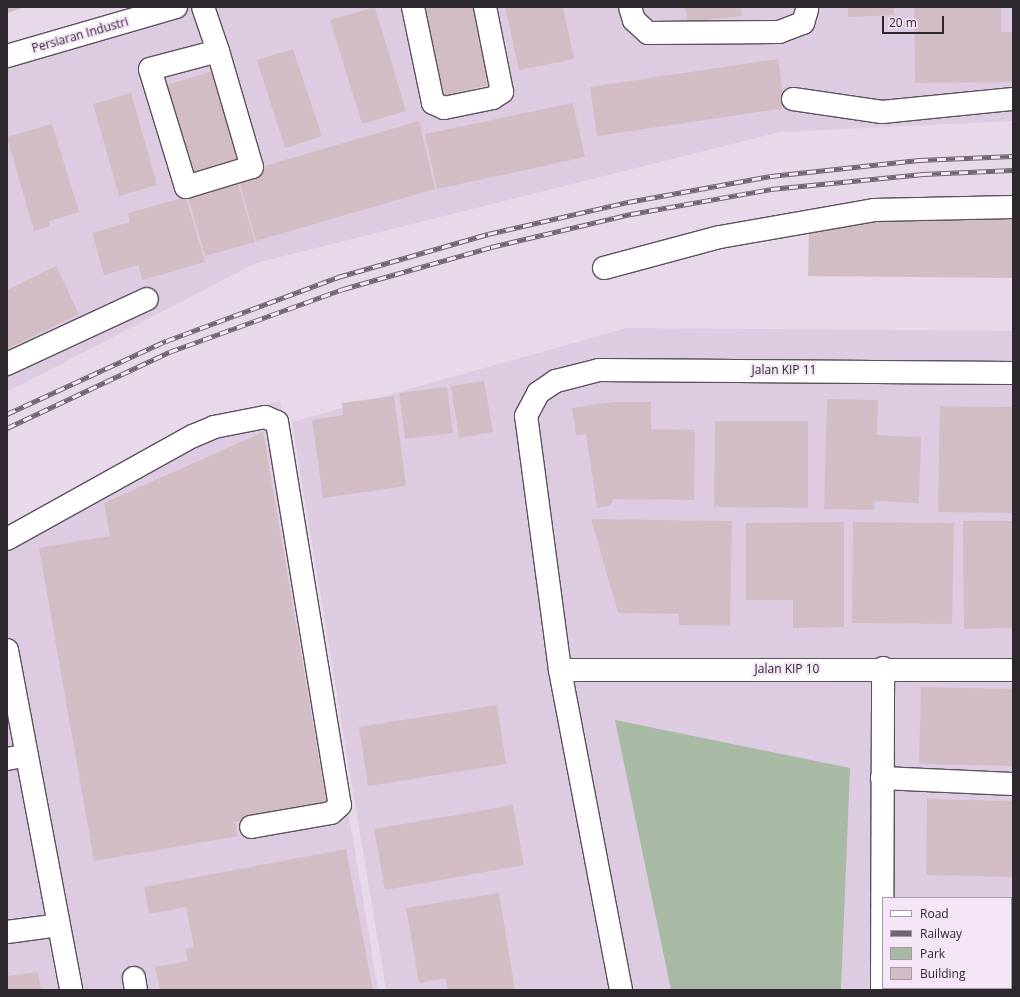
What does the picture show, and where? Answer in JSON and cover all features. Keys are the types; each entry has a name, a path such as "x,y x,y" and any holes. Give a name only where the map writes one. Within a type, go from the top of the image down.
{"street":[{"name":"Persiaran Industri","path":"7,56 176,7"},
{"path":"203,7 218,51 252,167 186,187 150,69 218,51"},
{"path":"413,7 433,103 444,108 493,98 502,92 485,7"},
{"path":"630,7 634,20 648,33 779,32 802,24 807,10"},
{"path":"793,99 882,112 1013,99"},
{"path":"604,268 727,236 867,211 1013,207"},
{"path":"7,364 147,299"},
{"name":"Jalan KIP 11","path":"621,990 560,670 526,416 538,393 556,381 599,370 1013,373"},
{"path":"7,539 192,436 214,428 265,417 277,422 340,805 330,813 251,827"},
{"path":"7,650 17,757 59,925 71,990"},
{"path":"882,990 883,668"},
{"name":"Jalan KIP 10","path":"560,670 883,668 1013,670"},
{"path":"882,778 1013,784"},
{"path":"7,932 59,925"}],"shaded area":[{"path":"153,7 1013,7 1013,121 780,132 256,263 7,392 7,47"},
{"path":"627,328 1013,331 1013,990 386,990 292,422"},
{"path":"280,401 378,990 7,990 7,525 199,420"}],"green space":[{"path":"615,720 850,768 841,990 671,990"}],"building":[{"path":"7,7 25,7 7,13"},
{"path":"375,7 406,111 362,124 330,20"},
{"path":"416,7 474,7 492,84 438,97"},
{"path":"505,7 563,7 574,59 519,70"},
{"path":"685,7 741,7 742,16 687,22"},
{"path":"848,7 894,7 894,15 848,17"},
{"path":"914,7 1001,7 1001,32 1013,32 1013,82 915,83"},
{"path":"293,49 322,136 285,148 257,60"},
{"path":"778,59 785,108 597,136 590,87"},
{"path":"213,71 241,165 194,179 166,85"},
{"path":"131,93 157,185 119,196 93,104"},
{"path":"573,103 585,157 437,189 425,134"},
{"path":"419,121 435,189 256,241 237,174"},
{"path":"52,124 79,212 49,221 50,226 34,231 7,137"},
{"path":"237,180 255,242 205,256 187,194"},
{"path":"186,197 205,262 142,280 138,265 104,275 92,233 130,222 128,213"},
{"path":"1013,214 1013,278 808,276 809,223"},
{"path":"56,266 79,314 7,349 7,290"},
{"path":"484,381 493,432 459,438 451,386"},
{"path":"447,387 453,433 405,439 399,393"},
{"path":"394,396 406,486 323,498 312,420 343,415 342,403"},
{"path":"827,399 878,400 877,435 921,437 919,503 875,501 874,510 824,509"},
{"path":"613,402 651,402 651,429 695,430 694,500 613,499 611,505 597,508 586,434 576,435 572,408"},
{"path":"940,406 1013,407 1013,513 938,512"},
{"path":"715,421 808,421 808,508 714,507"},
{"path":"263,432 327,806 235,822 238,836 94,861 39,548 110,536 104,503"},
{"path":"591,519 732,521 730,626 679,625 679,614 618,613"},
{"path":"963,521 1013,521 1013,628 964,629"},
{"path":"844,522 844,627 793,628 793,600 746,600 746,523"},
{"path":"853,522 954,523 952,624 852,623"},
{"path":"921,687 1013,689 1013,766 919,764"},
{"path":"497,705 506,764 368,786 359,727"},
{"path":"927,799 1013,801 1013,877 926,875"},
{"path":"513,805 524,865 385,890 374,829"},
{"path":"346,849 373,990 160,990 155,967 188,961 185,949 194,947 186,907 149,914 144,887"},
{"path":"499,893 515,990 448,990 446,978 419,983 406,908"},
{"path":"1012,965 1013,990 916,990 1012,989"},
{"path":"38,972 41,990 7,990 7,976"}],"railway":[{"path":"7,414 166,341 338,277 488,234 628,202 771,176 919,160 1013,156"},
{"path":"7,428 169,352 343,289 491,247 631,214 771,189 923,174 1013,170"}]}
